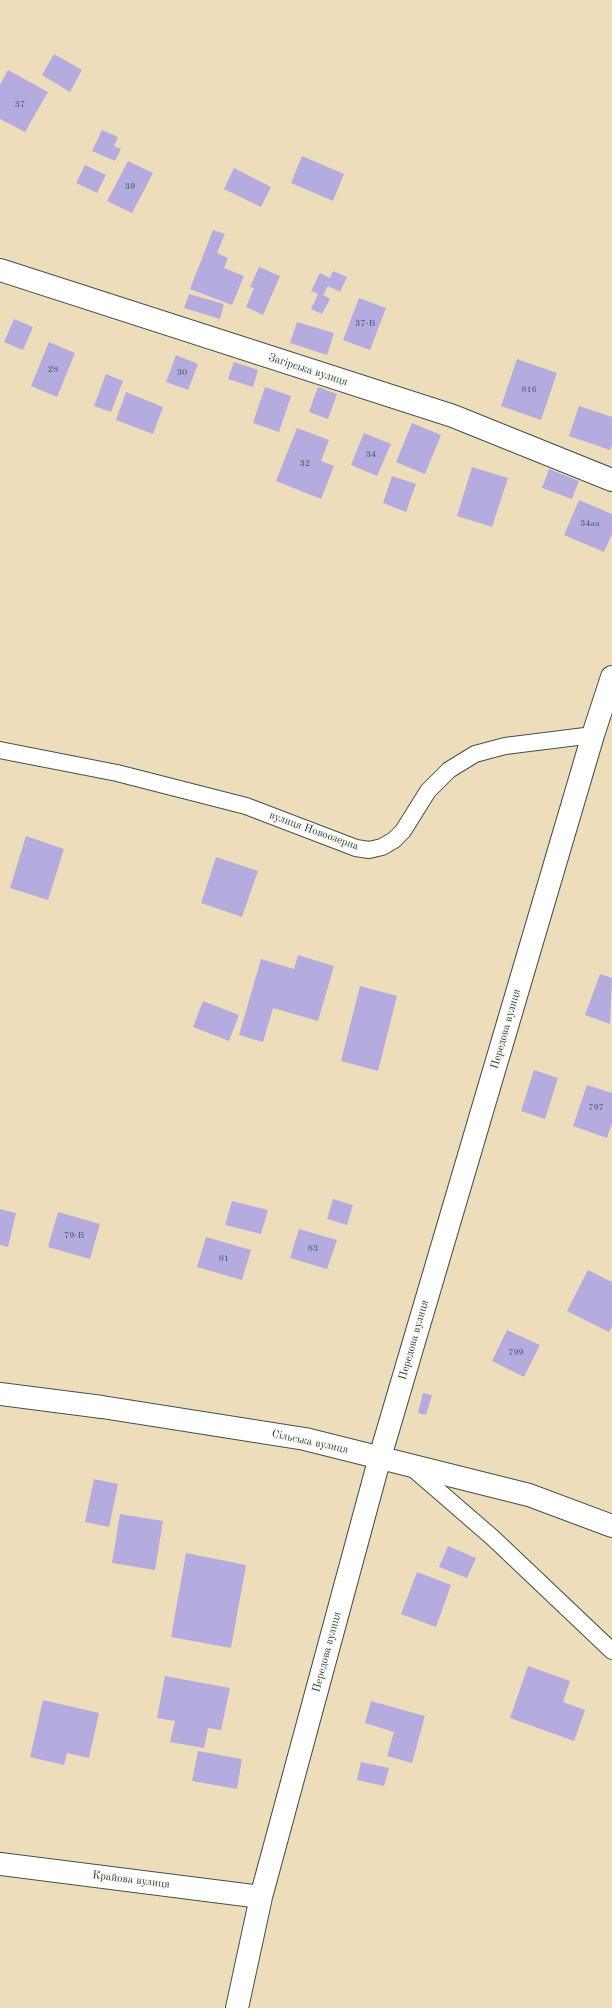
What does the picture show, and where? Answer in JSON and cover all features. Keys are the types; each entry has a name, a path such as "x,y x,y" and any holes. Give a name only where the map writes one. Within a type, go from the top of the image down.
{"street":[{"name":"Загірська вулиця","path":"0,270 453,416 612,480"},
{"name":"Передова вулиця","path":"237,2008 261,1897 380,1457 593,735 612,678"},
{"name":"Сільська вулиця","path":"0,1394 102,1407 297,1438 380,1457 529,1495 612,1526"},
{"name":"Крайова вулиця","path":"0,1864 261,1897"}],"lane":[{"name":"вулиця Новоозерна","path":"0,750 117,773 246,806 356,848 369,850 382,847 394,840 403,831 428,791 449,770 475,754 505,746 593,735"},
{"path":"408,1464 493,1538 612,1651"}],"building":[{"path":"54,54 82,70 70,92 42,75"},
{"path":"8,70 48,92 25,132 0,119 0,85"},
{"path":"102,130 118,137 114,146 121,149 115,161 92,151"},
{"path":"302,156 344,174 333,201 291,183"},
{"path":"128,161 153,173 132,213 107,201"},
{"path":"85,165 106,175 97,193 76,183"},
{"path":"234,168 271,187 261,207 224,189"},
{"path":"213,230 225,234 217,253 228,258 224,268 244,276 232,305 190,289"},
{"path":"259,267 280,276 263,315 246,307 254,288 250,287"},
{"path":"333,271 347,277 340,292 328,286 323,295 330,299 322,314 311,309 318,294 311,291 320,273 330,278"},
{"path":"189,294 224,304 220,319 184,308"},
{"path":"359,298 386,308 370,350 343,340"},
{"path":"14,319 33,327 23,350 4,342"},
{"path":"297,322 334,333 327,355 290,343"},
{"path":"49,342 75,353 57,397 31,386"},
{"path":"176,355 198,364 188,390 166,382"},
{"path":"517,359 557,373 541,420 501,406"},
{"path":"234,362 258,370 253,387 228,379"},
{"path":"106,374 123,381 111,412 94,406"},
{"path":"265,387 291,396 279,432 253,423"},
{"path":"318,387 337,394 328,419 309,412"},
{"path":"126,392 163,407 153,434 116,420"},
{"path":"579,406 612,417 612,445 610,450 569,436"},
{"path":"412,423 441,435 425,474 396,462"},
{"path":"297,428 329,440 321,461 334,466 321,499 276,481"},
{"path":"364,433 391,444 377,476 351,465"},
{"path":"472,467 508,478 492,527 457,516"},
{"path":"549,469 579,481 572,499 542,488"},
{"path":"392,476 416,484 406,512 383,503"},
{"path":"579,500 612,514 612,534 604,552 564,535"},
{"path":"26,836 64,849 48,900 10,888"},
{"path":"216,857 258,871 242,917 201,903"},
{"path":"298,955 334,966 318,1021 273,1008 263,1042 239,1035 261,959 294,969"},
{"path":"600,974 612,978 610,1024 585,1015"},
{"path":"360,986 397,996 378,1071 341,1061"},
{"path":"203,1001 239,1015 229,1041 193,1027"},
{"path":"534,1070 558,1078 545,1119 521,1111"},
{"path":"587,1085 612,1093 612,1123 607,1138 573,1126"},
{"path":"333,1199 353,1205 347,1225 327,1219"},
{"path":"232,1201 268,1210 261,1234 225,1225"},
{"path":"0,1209 16,1213 8,1247 0,1245"},
{"path":"58,1212 100,1224 90,1259 48,1247"},
{"path":"299,1229 337,1240 327,1269 290,1258"},
{"path":"206,1237 251,1250 242,1280 197,1267"},
{"path":"588,1270 612,1282 612,1326 609,1332 567,1311"},
{"path":"507,1330 540,1345 524,1377 492,1361"},
{"path":"423,1393 432,1395 426,1415 418,1413"},
{"path":"94,1479 118,1484 109,1527 85,1522"},
{"path":"120,1514 163,1521 155,1570 112,1563"},
{"path":"448,1546 476,1558 467,1578 439,1567"},
{"path":"186,1553 246,1565 231,1648 171,1637"},
{"path":"417,1572 451,1585 436,1627 401,1614"},
{"path":"528,1666 570,1681 563,1702 585,1710 574,1741 510,1718"},
{"path":"165,1676 230,1688 221,1730 208,1728 204,1748 170,1742 175,1721 157,1718"},
{"path":"43,1700 99,1713 89,1758 67,1753 64,1765 30,1757"},
{"path":"371,1701 425,1716 412,1763 387,1756 394,1732 365,1723"},
{"path":"198,1751 242,1759 237,1789 192,1781"},
{"path":"361,1762 389,1768 384,1786 357,1780"}]}
